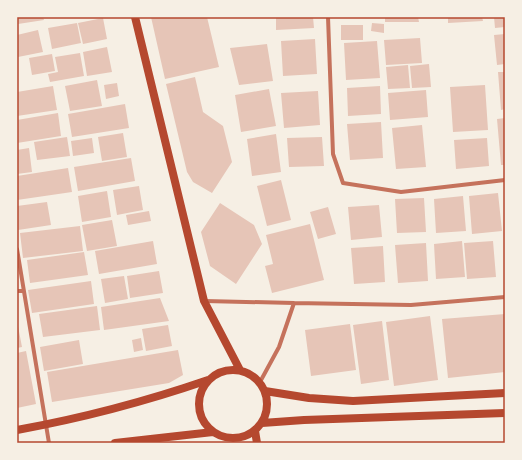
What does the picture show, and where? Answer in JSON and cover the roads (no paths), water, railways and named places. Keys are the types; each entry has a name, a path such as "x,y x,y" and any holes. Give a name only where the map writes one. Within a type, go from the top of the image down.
{"main road":[{"path":"135,17 204,301 240,370"},
{"path":"228,370 240,370 251,375 260,382 265,391 267,402 266,413 262,423 255,431 245,436 234,438 224,437 213,432 204,424 199,413 198,401 201,390 208,380 217,373 228,370"},
{"path":"17,430 83,418 156,398 208,380"},
{"path":"265,391 309,398 353,401 505,393"},
{"path":"262,423 304,420 505,413"},
{"path":"255,431 257,443"},
{"path":"114,443 213,432"}],"street":[{"path":"328,17 333,154 343,183 400,192 505,180"},
{"path":"17,249 49,443"},
{"path":"17,291 24,291"},
{"path":"204,301 411,305 505,297"},
{"path":"260,382 279,347 294,303"}]}
